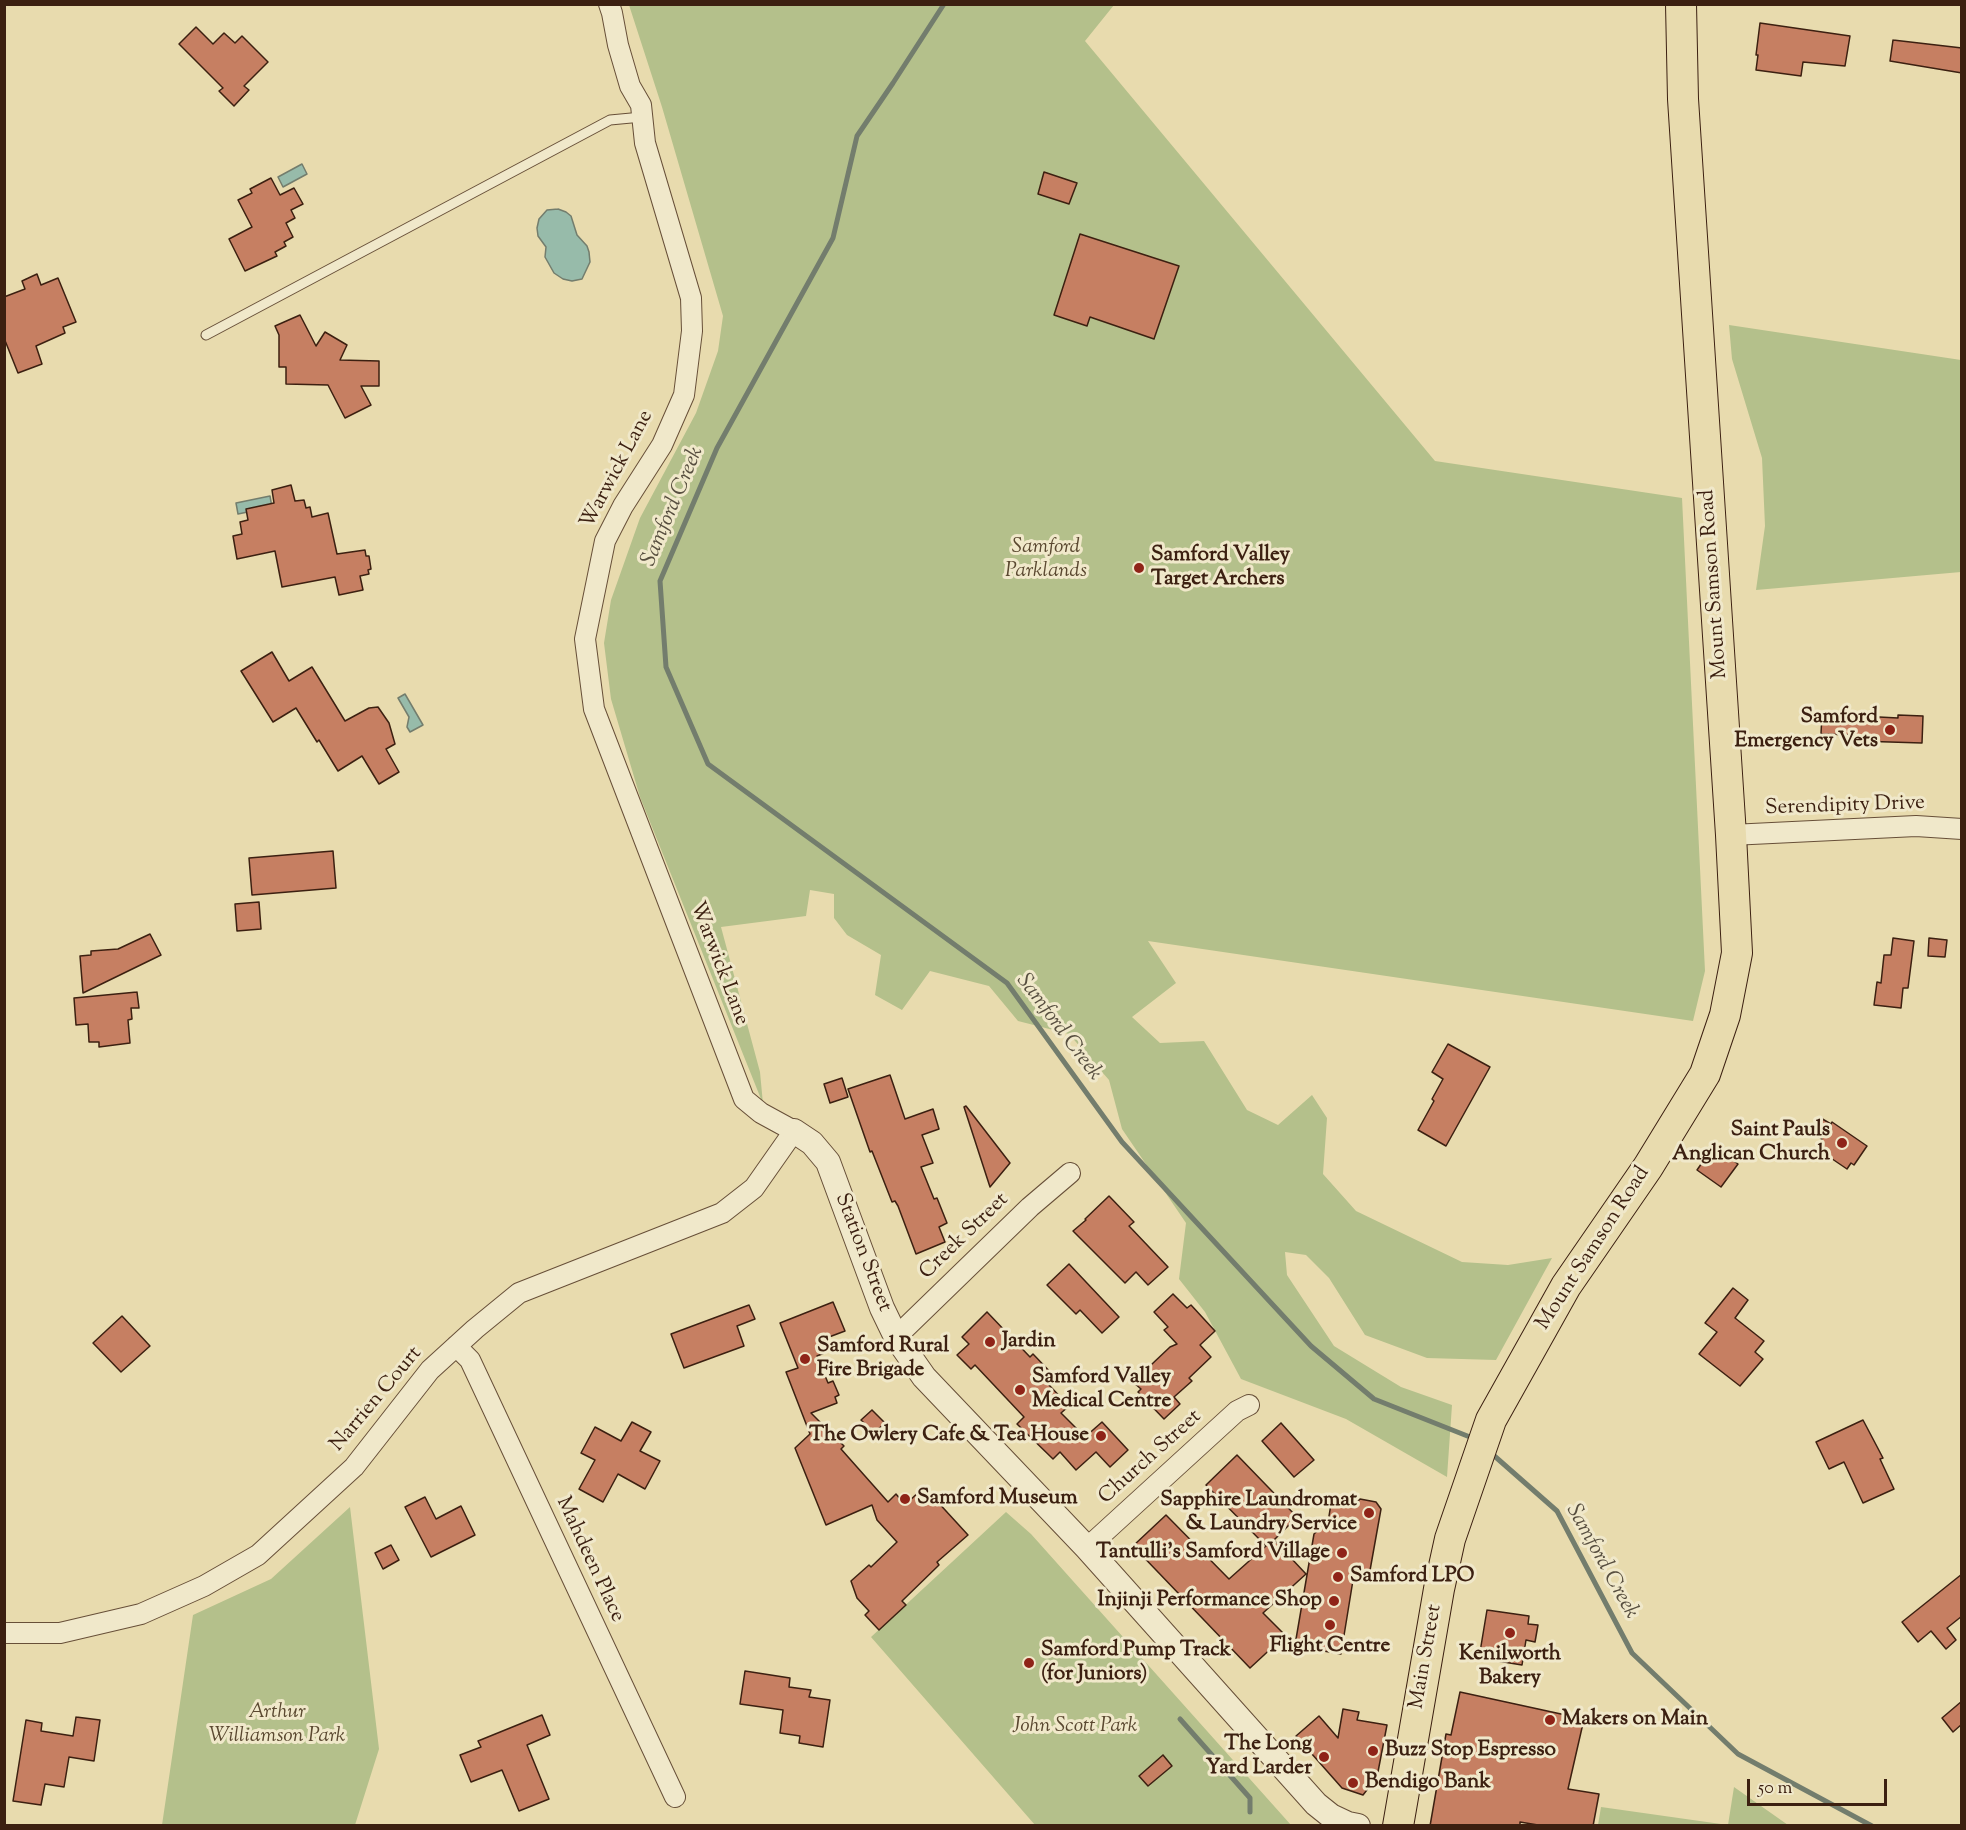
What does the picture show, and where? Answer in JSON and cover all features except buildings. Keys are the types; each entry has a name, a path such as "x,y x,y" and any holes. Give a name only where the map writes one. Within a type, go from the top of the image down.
{"main road":[{"name":"Mount Samson Road","path":"1524,1359 1566,1286 1648,1167 1705,1074 1725,1015 1737,953 1683,99 1681,4"},
{"name":"Main Street","path":"1398,1826 1439,1589 1450,1539 1467,1484 1491,1420 1524,1359"}],"street":[{"name":"Warwick Lane","path":"609,4 630,86 641,105 645,144 691,298 692,331 684,395 662,445 623,506 605,541 585,639 594,709 744,1099 761,1113 794,1131"},
{"name":"Serendipity Drive","path":"1731,836 1916,826 1962,829"},
{"name":"Station Street","path":"794,1131 812,1143 828,1162 882,1308 896,1337 924,1377 1087,1548 1316,1804 1331,1816 1358,1826"},
{"name":"Narrien Court","path":"4,1633 60,1633 141,1614 204,1586 258,1555 354,1467 430,1370 519,1293 722,1213 753,1188 794,1131"},
{"name":"Creek Street","path":"896,1337 1030,1207 1070,1173"},
{"name":"Mahdeen Place","path":"456,1346 470,1360 675,1797"},
{"name":"Church Street","path":"1087,1548 1237,1411 1249,1405"},
{"name":"Station Street","path":"1316,1804 1327,1826"}],"lane":[{"path":"206,335 610,120 642,117"}],"green space":[{"name":"Samford Parklands","path":"629,5 1114,5 1085,41 1435,461 1682,498 1705,971 1693,1021 1148,941 1176,983 1132,1017 1160,1043 1204,1041 1247,1110 1278,1125 1312,1095 1327,1118 1323,1174 1356,1211 1462,1262 1508,1265 1552,1258 1496,1360 1427,1358 1365,1335 1329,1278 1306,1255 1285,1252 1287,1275 1334,1346 1401,1387 1452,1405 1447,1477 1346,1419 1241,1379 1205,1312 1179,1279 1186,1223 1122,1129 1109,1080 1069,1034 1018,1021 989,986 930,971 902,1010 875,995 881,955 847,935 834,918 834,894 810,890 806,916 721,927 760,1072 763,1104 640,797 611,699 604,643 611,600 640,518 696,413 718,351 723,316 662,107"},
{"path":"1729,325 1961,360 1961,572 1756,590 1765,526 1762,458 1732,359"},
{"name":"Arthur Williamson Park","path":"350,1507 379,1749 355,1825 162,1825 193,1615 271,1579"},
{"name":"John Scott Park","path":"1006,1512 1031,1534 1291,1825 1035,1825 871,1637"},
{"path":"1734,1787 1788,1825 1728,1825"},
{"path":"1601,1807 1728,1825 1598,1825"}],"shaded area":[{"path":"302,164 307,174 283,187 278,177"},
{"path":"558,209 571,216 577,235 587,246 590,262 582,279 572,281 563,279 554,273 545,257 546,247 538,236 539,219 547,210"},
{"path":"270,496 273,513 267,508 238,514 236,503"},
{"path":"405,694 423,725 410,732 407,727 409,717 398,698"}],"waterway":[{"name":"Samford Creek","path":"944,4 857,136 833,238 717,448 660,581 666,667 708,764 1007,983 1122,1142 1311,1346 1374,1399 1475,1439"},
{"name":"Samford Creek","path":"1491,1453 1557,1511 1632,1653 1738,1754 1872,1826"},
{"path":"1180,1719 1250,1798 1250,1812"}],"place":[{"name":"Samford Valley Target Archers","path":"1139,568"},
{"name":"Samford Emergency Vets","path":"1890,730"},
{"name":"Saint Pauls Anglican Church","path":"1842,1143"},
{"name":"Jardin","path":"990,1342"},
{"name":"Samford Rural Fire Brigade","path":"805,1359"},
{"name":"Samford Valley Medical Centre","path":"1020,1390"},
{"name":"The Owlery Cafe & Tea House","path":"1101,1436"},
{"name":"Samford Museum","path":"905,1499"},
{"name":"Sapphire Laundromat & Laundry Service","path":"1369,1513"},
{"name":"Tantulli’s Samford Village","path":"1342,1553"},
{"name":"Samford LPO","path":"1338,1577"},
{"name":"Injinji Performance Shop","path":"1334,1601"},
{"name":"Flight Centre","path":"1330,1625"},
{"name":"Kenilworth Bakery","path":"1510,1633"},
{"name":"Samford Pump Track (for Juniors)","path":"1029,1663"},
{"name":"Makers on Main","path":"1550,1720"},
{"name":"Buzz Stop Espresso","path":"1373,1751"},
{"name":"The Long Yard Larder","path":"1324,1757"},
{"name":"Bendigo Bank","path":"1353,1783"}]}
